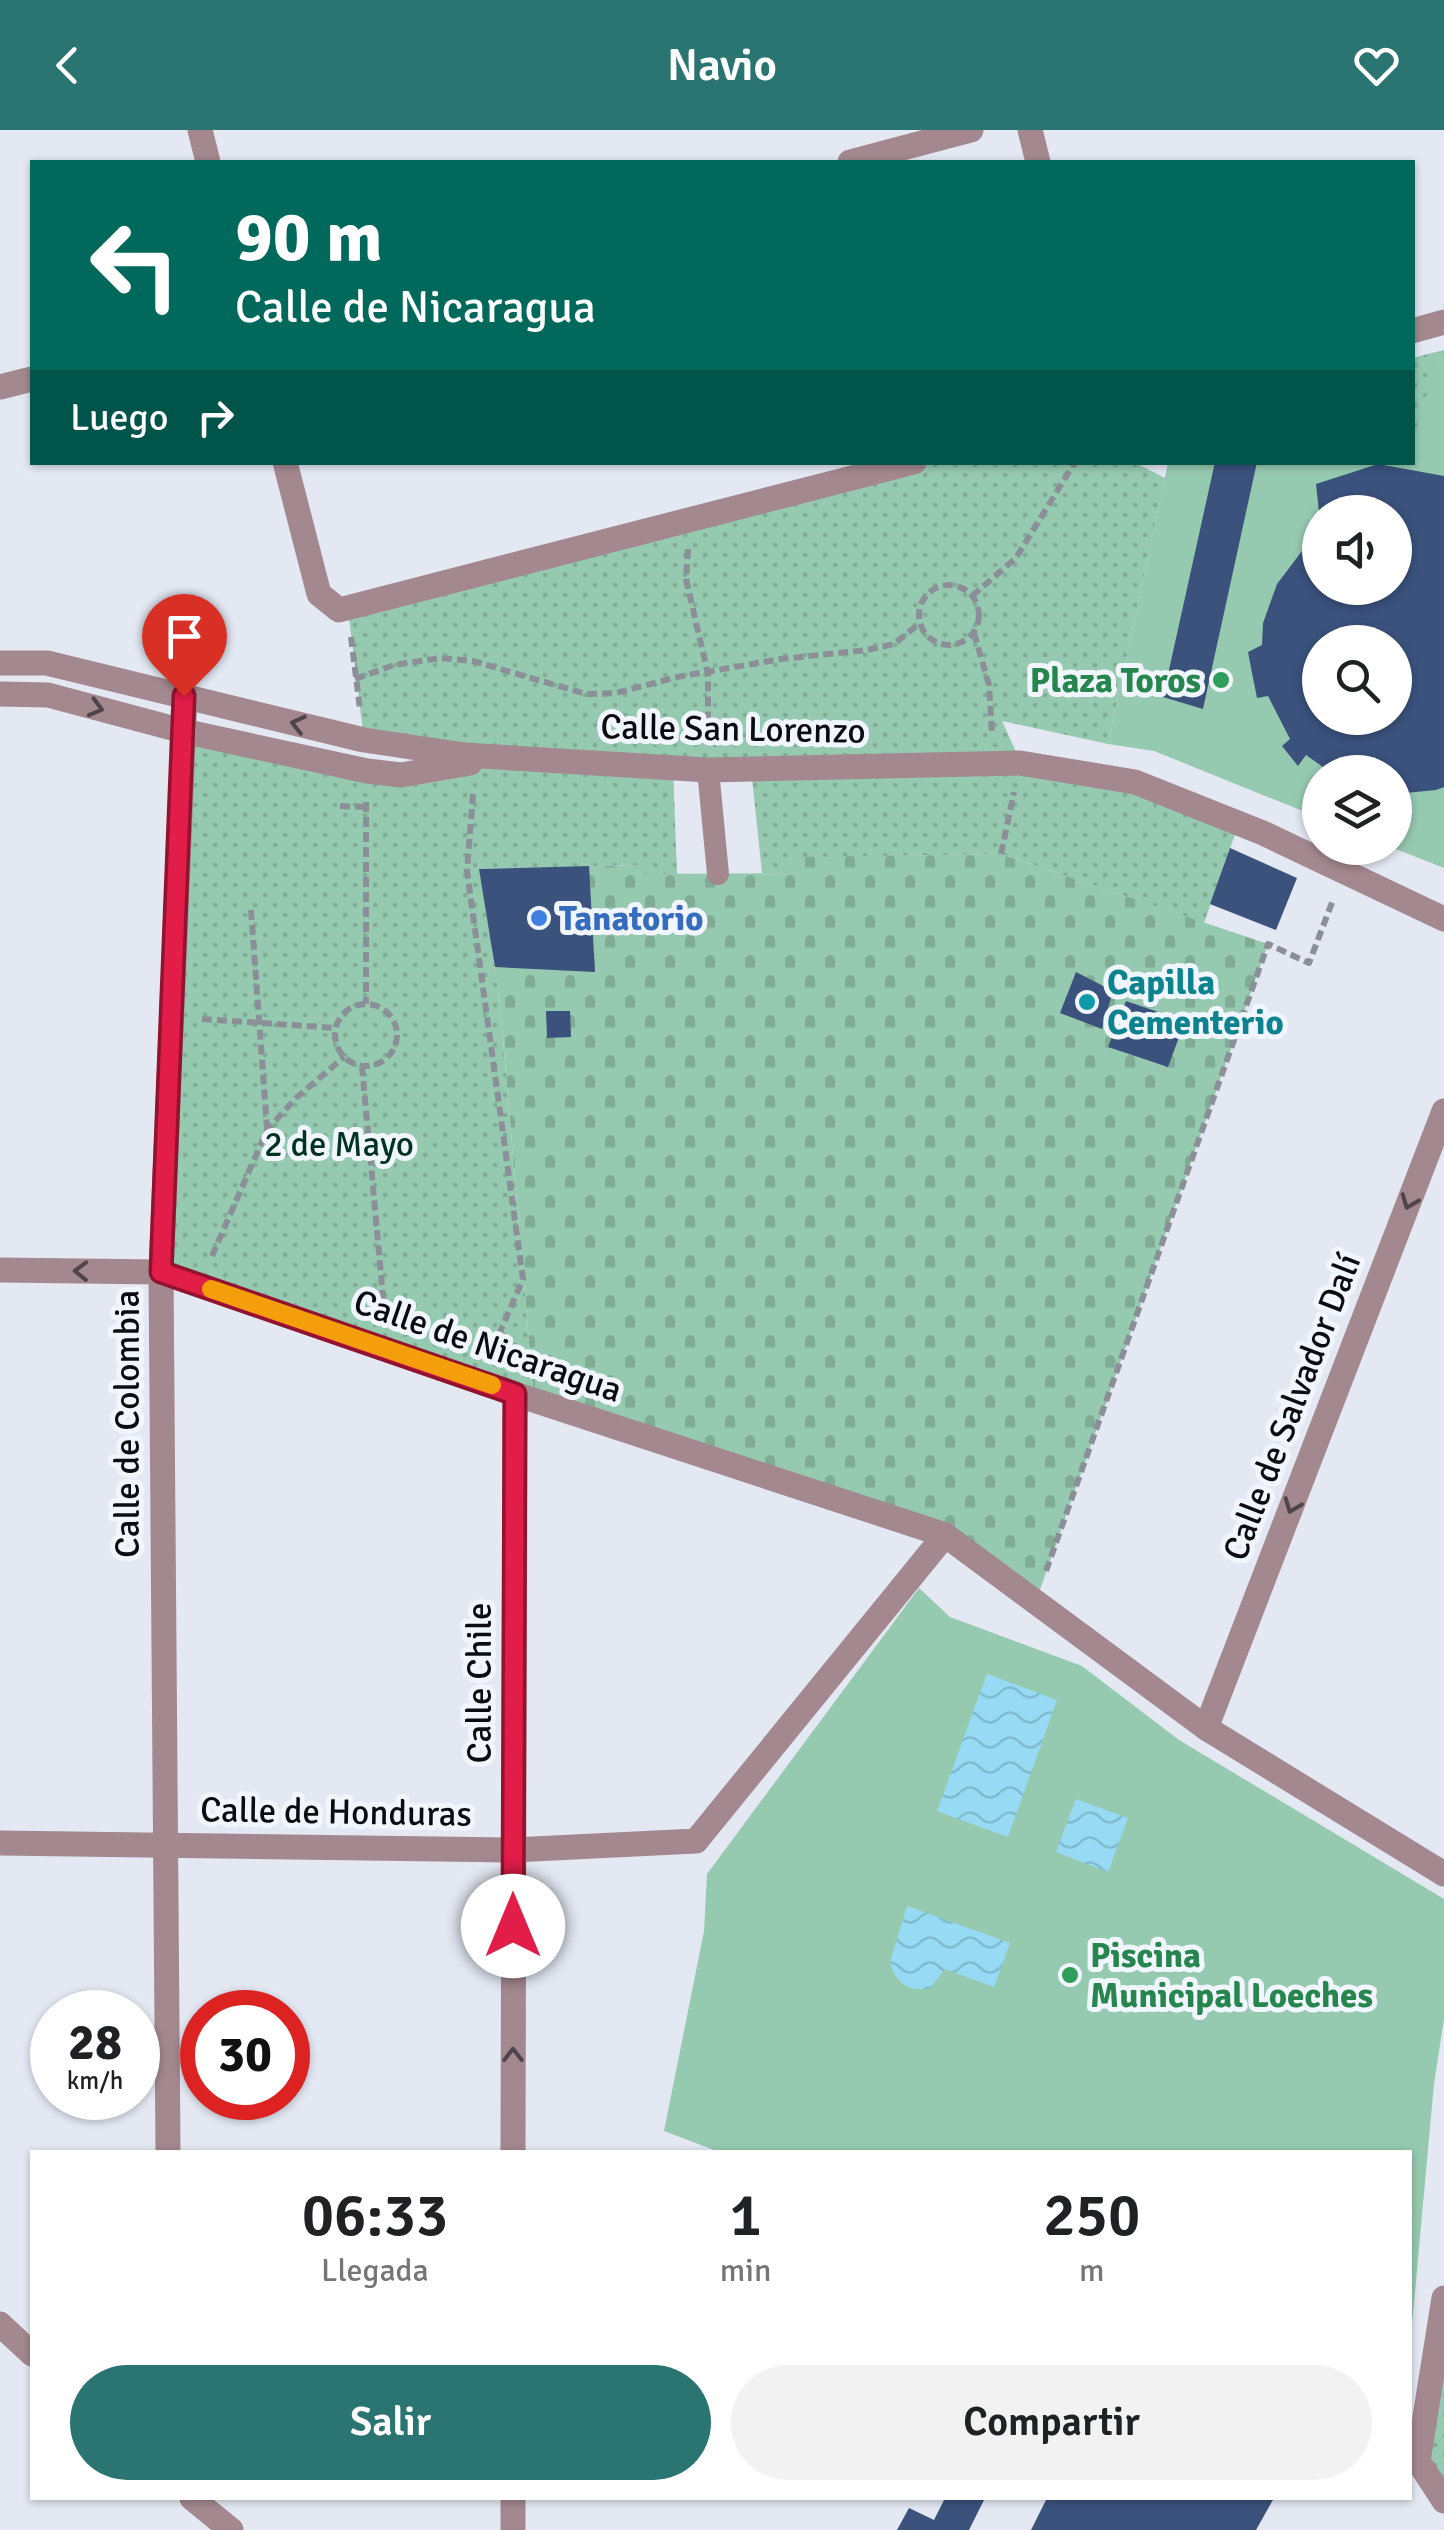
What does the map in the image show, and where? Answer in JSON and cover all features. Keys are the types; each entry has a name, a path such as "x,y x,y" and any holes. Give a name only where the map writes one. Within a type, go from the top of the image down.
{"street":[{"path":"200,130 208,160"},
{"path":"858,160 972,130"},
{"path":"1030,130 1038,160"},
{"path":"1415,329 1444,322"},
{"path":"0,387 30,380"},
{"path":"286,465 320,594 343,610 903,465"},
{"name":"Calle San Lorenzo","path":"0,663 47,663 364,740 470,759 508,757 708,770 1007,763 1135,782 1264,833 1444,919"},
{"path":"0,694 48,695 183,731 367,771 400,774 470,759"},
{"name":"Calle de Colombia","path":"168,2150 161,1272 184,696"},
{"name":"Calle de Salvador Dalí","path":"1206,1728 1444,1112"},
{"name":"Calle de Nicaragua","path":"0,1270 161,1272 515,1394 946,1535 1206,1728 1444,1874"},
{"name":"Calle Chile","path":"513,2150 515,1394"},
{"name":"Calle de Honduras","path":"0,1843 513,1850 696,1840 946,1535"},
{"path":"1444,2298 1418,2460 1444,2501"},
{"path":"0,2324 30,2352"},
{"path":"194,2500 231,2530"},
{"path":"513,2500 513,2530"}],"lane":[{"path":"708,770 718,874"}],"path":[{"path":"972,596 1016,558 1073,465"},
{"path":"689,521 686,579 708,674 708,770"},
{"path":"974,632 958,643 940,644 920,624 921,603 934,588 955,585 972,596 979,614 974,632 1007,763 1002,854"},
{"path":"343,610 364,740"},
{"path":"355,678 394,665 440,658 473,660 586,694 616,693 677,677 894,644 920,624"},
{"path":"470,759 467,871 522,1279 477,1380"},
{"path":"366,1004 367,771"},
{"path":"340,806 366,807"},
{"path":"1036,1601 1268,944 1308,963 1344,871"},
{"path":"251,910 267,1130"},
{"path":"366,1004 385,1010 396,1027 397,1037 395,1047 382,1062 362,1066 344,1057 338,1049 336,1028 347,1011 366,1004"},
{"path":"172,1016 336,1028"},
{"path":"199,1284 267,1130 296,1098 344,1057"},
{"path":"362,1066 388,1350"}],"green space":[{"path":"1444,350 1444,438 1415,431 1415,357"},
{"name":"Plaza Toros","path":"1436,352 1444,355 1444,868 1412,855 1412,755 1302,755 1302,811 1154,751 1108,744 1168,465 1415,465 1415,430 1419,431"},
{"name":"2 de Mayo","path":"906,465 1140,465 1165,478 1108,744 1002,721 1021,763 1239,823 1204,923 1001,854 791,858 793,873 762,873 751,769 673,768 677,874 637,874 636,865 480,869 500,1004 534,1400 161,1272 183,731 387,773 502,758 364,740 348,609"},
{"path":"1001,854 1268,944 1036,1601 945,1535 534,1400 500,1004 479,869 637,865 638,874 792,873 791,857"},
{"name":"Piscina Municipal Loeches","path":"919,1588 950,1617 1082,1666 1179,1740 1444,1899 1444,2019 1434,2084 1412,2324 1412,2150 714,2150 664,2131 704,1931 707,1874"},
{"path":"1444,2298 1444,2501 1418,2460"}],"water":[{"path":"987,1674 1057,1700 1008,1837 937,1811"},
{"path":"1076,1799 1128,1818 1108,1872 1056,1852"},
{"path":"907,1906 1010,1943 994,1987 945,1969 930,1988 916,1989 899,1980 890,1962"}],"building":[{"path":"1214,465 1256,465 1203,709 1163,697"},
{"path":"1375,465 1444,476 1444,787 1412,792 1412,755 1302,755 1298,766 1282,746 1290,739 1268,696 1257,698 1248,652 1262,645 1263,623 1277,584 1302,551 1302,605 1412,605 1412,495 1317,495 1316,484"},
{"path":"1230,848 1297,878 1276,930 1210,904"},
{"name":"Tanatorio","path":"589,866 595,972 495,967 479,869"},
{"name":"Capilla Cementerio","path":"1076,972 1113,991 1102,1029 1060,1013"},
{"path":"1126,1001 1185,1021 1168,1067 1108,1047"},
{"path":"546,1011 570,1011 571,1037 547,1038"},
{"path":"944,2500 984,2500 969,2530 897,2530 909,2508 934,2520"},
{"path":"1046,2500 1273,2500 1256,2530 1031,2530"}],"slow traffic":[{"path":"211,1289 492,1385"}],"place":[{"name":"Plaza Toros","path":"1221,680"},
{"name":"Tanatorio","path":"539,918"},
{"name":"Capilla Cementerio","path":"1087,1002"},
{"name":"Piscina Municipal Loeches","path":"1070,1975"}],"route":[{"path":"184,696 161,1272 515,1394 513,1926"}]}
